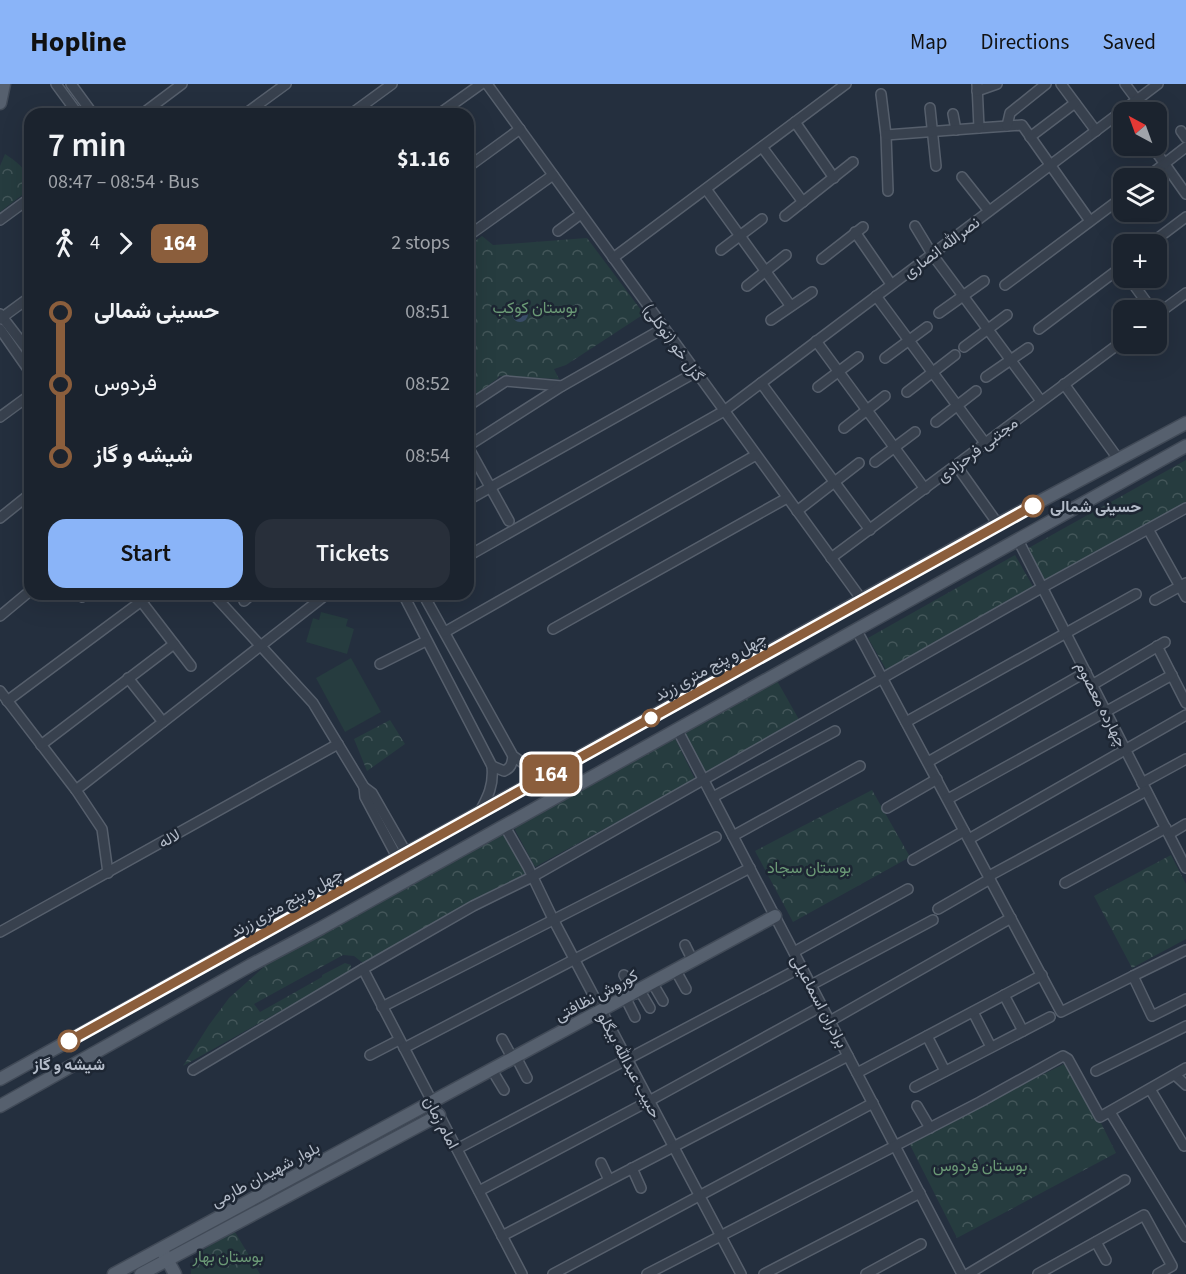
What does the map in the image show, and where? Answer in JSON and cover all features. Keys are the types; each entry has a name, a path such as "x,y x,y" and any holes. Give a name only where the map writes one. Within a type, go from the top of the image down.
{"main road":[{"path":"0,103 4,84"},
{"name":"چهل و پنج متری زرند","path":"0,1079 998,524 1186,423"},
{"path":"0,1106 1186,446"},
{"path":"403,856 414,875"},
{"path":"346,888 359,885 365,886 368,890 364,898 351,910"},
{"name":"کوروش نظافتی","path":"432,1102 775,916"},
{"name":"بلوار شهیدان طارمی","path":"114,1274 146,1269 165,1255 432,1102"},
{"name":"بلوار شهیدان طارمی","path":"165,1255 439,1115"},
{"path":"165,1255 175,1274"}],"street":[{"path":"56,84 74,108"},
{"path":"71,84 89,108"},
{"path":"150,108 182,84"},
{"path":"359,108 392,84"},
{"path":"447,108 481,84"},
{"name":"گزل خو (توکلی)","path":"487,84 861,600"},
{"path":"613,258 846,84"},
{"path":"979,128 977,87 997,84"},
{"path":"1007,126 1010,113 1046,84"},
{"path":"1061,84 1095,131"},
{"path":"1125,84 1137,100"},
{"name":"نصرالله انصاری","path":"1137,100 1158,84"},
{"path":"253,108 283,85"},
{"path":"881,94 886,135 888,191"},
{"path":"1030,137 1075,103"},
{"path":"930,108 936,166"},
{"path":"953,114 956,130"},
{"name":"نصرالله انصاری","path":"474,553 724,411 1113,119"},
{"path":"795,122 834,178"},
{"path":"886,135 1022,125 1090,222"},
{"path":"474,163 520,129"},
{"path":"762,147 803,202"},
{"path":"1160,168 1186,147"},
{"path":"1159,156 1186,194"},
{"path":"785,216 853,162"},
{"path":"474,233 553,175"},
{"path":"962,177 990,211"},
{"path":"706,189 790,305"},
{"path":"0,220 24,202"},
{"path":"1005,285 1113,204"},
{"path":"558,231 581,214"},
{"path":"1163,234 1186,217"},
{"path":"721,250 762,219"},
{"path":"915,226 932,254 1041,402"},
{"path":"822,259 859,229 891,284"},
{"path":"747,286 786,255"},
{"path":"1038,329 1113,274"},
{"path":"939,313 984,281"},
{"path":"771,320 812,291"},
{"path":"1167,307 1186,293"},
{"path":"876,296 986,443"},
{"path":"24,301 1,316 24,345"},
{"path":"964,347 1007,315"},
{"path":"885,358 927,327"},
{"path":"474,443 562,386 664,328"},
{"path":"0,329 24,363"},
{"path":"816,341 925,489"},
{"path":"986,377 1028,348"},
{"name":"مجتبی فرحزادی","path":"831,558 1113,348"},
{"path":"907,392 956,355"},
{"path":"818,387 858,357"},
{"path":"474,497 696,372"},
{"path":"474,402 506,381 562,386"},
{"path":"761,383 870,530"},
{"path":"1065,384 1119,460"},
{"path":"936,422 976,392"},
{"path":"844,428 885,396"},
{"path":"0,417 24,399"},
{"path":"875,462 915,432"},
{"path":"445,632 756,456"},
{"path":"474,457 509,521"},
{"path":"797,511 859,463"},
{"path":"956,465 998,524"},
{"path":"553,629 787,498"},
{"path":"0,518 24,499"},
{"path":"193,1070 473,906 532,877 1186,508"},
{"path":"1148,529 1183,584 1186,597"},
{"name":"چهارده معصوم","path":"1018,540 1186,868"},
{"path":"1155,600 1183,584"},
{"path":"906,722 1136,594"},
{"path":"0,616 24,596"},
{"path":"7,701 144,600"},
{"path":"219,600 313,703 364,787 372,794 403,856"},
{"path":"76,790 319,600"},
{"path":"406,600 492,766 494,780 489,796 479,813"},
{"path":"426,600 513,756 530,768 549,775"},
{"path":"141,602 191,666"},
{"path":"856,629 1061,1012 1186,950"},
{"path":"380,664 426,641"},
{"path":"42,745 174,644"},
{"path":"1092,685 1161,644 1172,675 1186,703"},
{"path":"928,762 1086,672"},
{"path":"948,800 1172,675"},
{"path":"128,678 163,722"},
{"path":"0,691 76,790 102,830 108,873"},
{"path":"913,860 967,835 1186,715"},
{"name":"برادران اسماعیلی","path":"677,729 962,1274"},
{"path":"713,797 835,732"},
{"name":"لاله","path":"0,932 339,744"},
{"path":"492,766 504,771 509,769 513,756"},
{"path":"938,909 1144,787 1186,759"},
{"path":"733,836 860,766"},
{"path":"887,808 937,779"},
{"path":"1065,883 1167,831 1186,824"},
{"name":"حبیب عبدالله بیگلو","path":"504,825 741,1274"},
{"path":"382,1007 716,837"},
{"path":"370,1055 402,1044 575,960 750,868"},
{"path":"794,952 908,889"},
{"path":"830,1021 1011,918"},
{"path":"811,985 933,920"},
{"path":"685,945 693,961"},
{"path":"457,1149 802,967"},
{"name":"امام زمان","path":"363,969 522,1274"},
{"path":"676,971 686,989"},
{"path":"624,975 633,994 635,1017"},
{"path":"857,1073 1042,975"},
{"path":"1133,976 1152,1016 1186,999"},
{"path":"652,984 663,1001"},
{"path":"633,994 650,1008"},
{"path":"1004,995 1023,1031"},
{"path":"479,1191 822,1006"},
{"path":"973,1012 991,1047"},
{"path":"915,1087 1050,1017"},
{"path":"1096,1071 1186,1026"},
{"path":"927,1036 945,1071"},
{"path":"502,1039 527,1078"},
{"path":"502,1236 848,1056"},
{"path":"647,1274 930,1128 1063,1056 1068,1059 1100,1117 1186,1068"},
{"path":"492,1070 504,1090"},
{"path":"1175,1075 1186,1085"},
{"path":"1150,1089 1184,1146"},
{"path":"553,1274 873,1102"},
{"path":"917,1106 930,1128"},
{"path":"1110,1112 1186,1237"},
{"path":"601,1163 609,1180"},
{"path":"632,1168 641,1188"},
{"path":"968,1274 1125,1180"},
{"path":"764,1274 920,1192"},
{"path":"1038,1274 1144,1215 1172,1266 1158,1274"},
{"path":"1096,1242 1106,1260"},
{"path":"866,1274 921,1244"}],"green space":[{"path":"5,154 23,168 24,194 0,212 0,166"},
{"name":"بوستان کوکب","path":"482,236 493,245 587,238 644,314 566,365 554,369 559,379 499,376 474,396 474,242"},
{"path":"1186,460 1186,505 1045,583 1025,550"},
{"path":"1015,555 1035,590 888,673 868,638"},
{"path":"321,612 348,619 346,626 354,629 347,654 306,642 313,618 319,620"},
{"path":"351,658 381,712 345,732 316,678"},
{"path":"776,679 801,723 706,773 684,735 685,729"},
{"path":"390,720 405,744 367,771 354,739"},
{"path":"674,736 695,779 535,867 515,830 516,826"},
{"name":"بوستان سجاد","path":"872,790 910,857 793,922 755,851"},
{"path":"499,833 505,835 526,873 371,961 363,963 354,956 343,955 254,1004 260,1012 345,963 351,965 350,972 183,1066 229,998 266,965"},
{"path":"1171,855 1186,884 1186,939 1132,968 1094,896"},
{"name":"بوستان فردوس","path":"1070,1061 1116,1153 957,1238 908,1141"},
{"name":"بوستان بهار","path":"235,1232 260,1274 191,1274 195,1259 200,1253"}],"water":[{"path":"517,306 523,306 528,314 526,320 517,322 512,317 512,311"}],"bus line":[{"name":"164","path":"69,1041 1033,506"}],"place":[{"name":"حسینی شمالی","path":"1033,506"},
{"name":"شیشه و گاز","path":"69,1041"}]}
